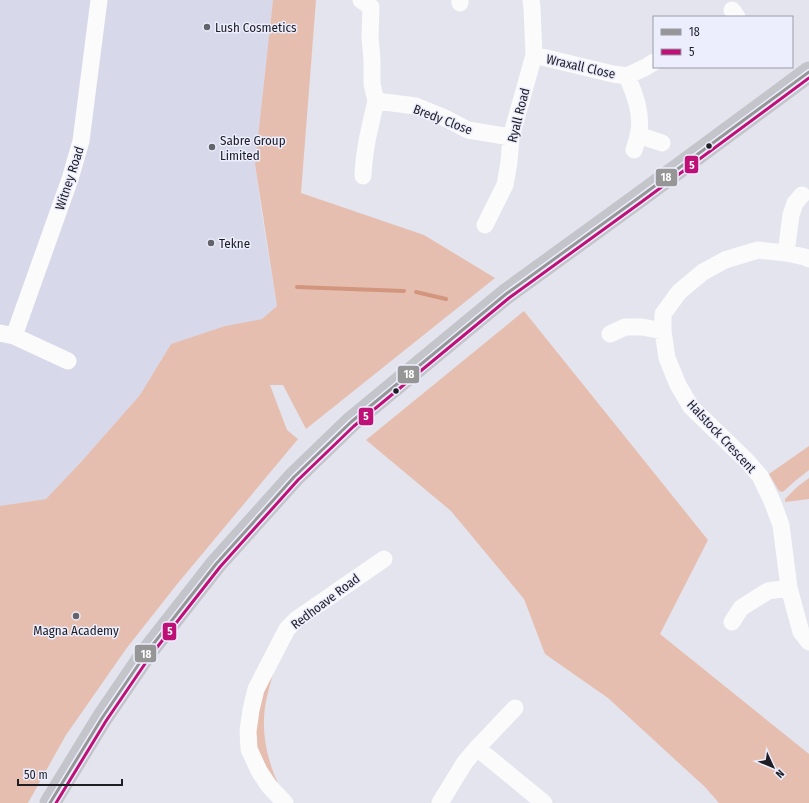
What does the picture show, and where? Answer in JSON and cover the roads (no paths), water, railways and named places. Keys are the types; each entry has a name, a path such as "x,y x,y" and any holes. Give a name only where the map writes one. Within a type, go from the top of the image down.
{"main road":[{"path":"50,803 102,718 147,652 216,564 294,477 351,422 506,294 809,72"}],"street":[{"name":"Witney Road","path":"7,335 70,179 81,141 99,0"},
{"path":"361,0 371,8 370,36 372,84 376,102 368,133 363,176"},
{"name":"Ryall Road","path":"485,226 505,185 510,162 510,137 534,55 531,0"},
{"name":"Wraxall Close","path":"534,55 627,76 653,63"},
{"name":"Wraxall Close","path":"627,76 636,97 639,115 639,132 636,143 662,143"},
{"name":"Bredy Close","path":"376,102 416,106 443,117 468,130 510,137"},
{"path":"786,253 791,215 795,203 802,195"},
{"name":"Halstock Crescent","path":"809,259 786,253 758,250 725,260 702,272 679,292 663,314 663,332 667,358 678,384 691,408 746,460 760,476 772,501 781,525 789,588 801,632 809,642"},
{"path":"610,334 625,327 642,327 663,332"},
{"path":"7,335 68,361"},
{"name":"Redhoave Road","path":"285,803 269,786 259,771 249,749 248,731 250,710 256,689 287,629 297,619 384,559"},
{"path":"732,622 741,608 768,591 789,588"},
{"path":"440,803 465,762 515,708"},
{"path":"477,748 544,802"}],"waterway":[{"path":"297,287 404,291"},
{"path":"416,292 446,299"}],"place":[{"name":"Lush Cosmetics","path":"207,27"},
{"name":"Sabre Group Limited","path":"212,147"},
{"name":"Tekne","path":"211,243"},
{"name":"Magna Academy","path":"76,616"}]}
